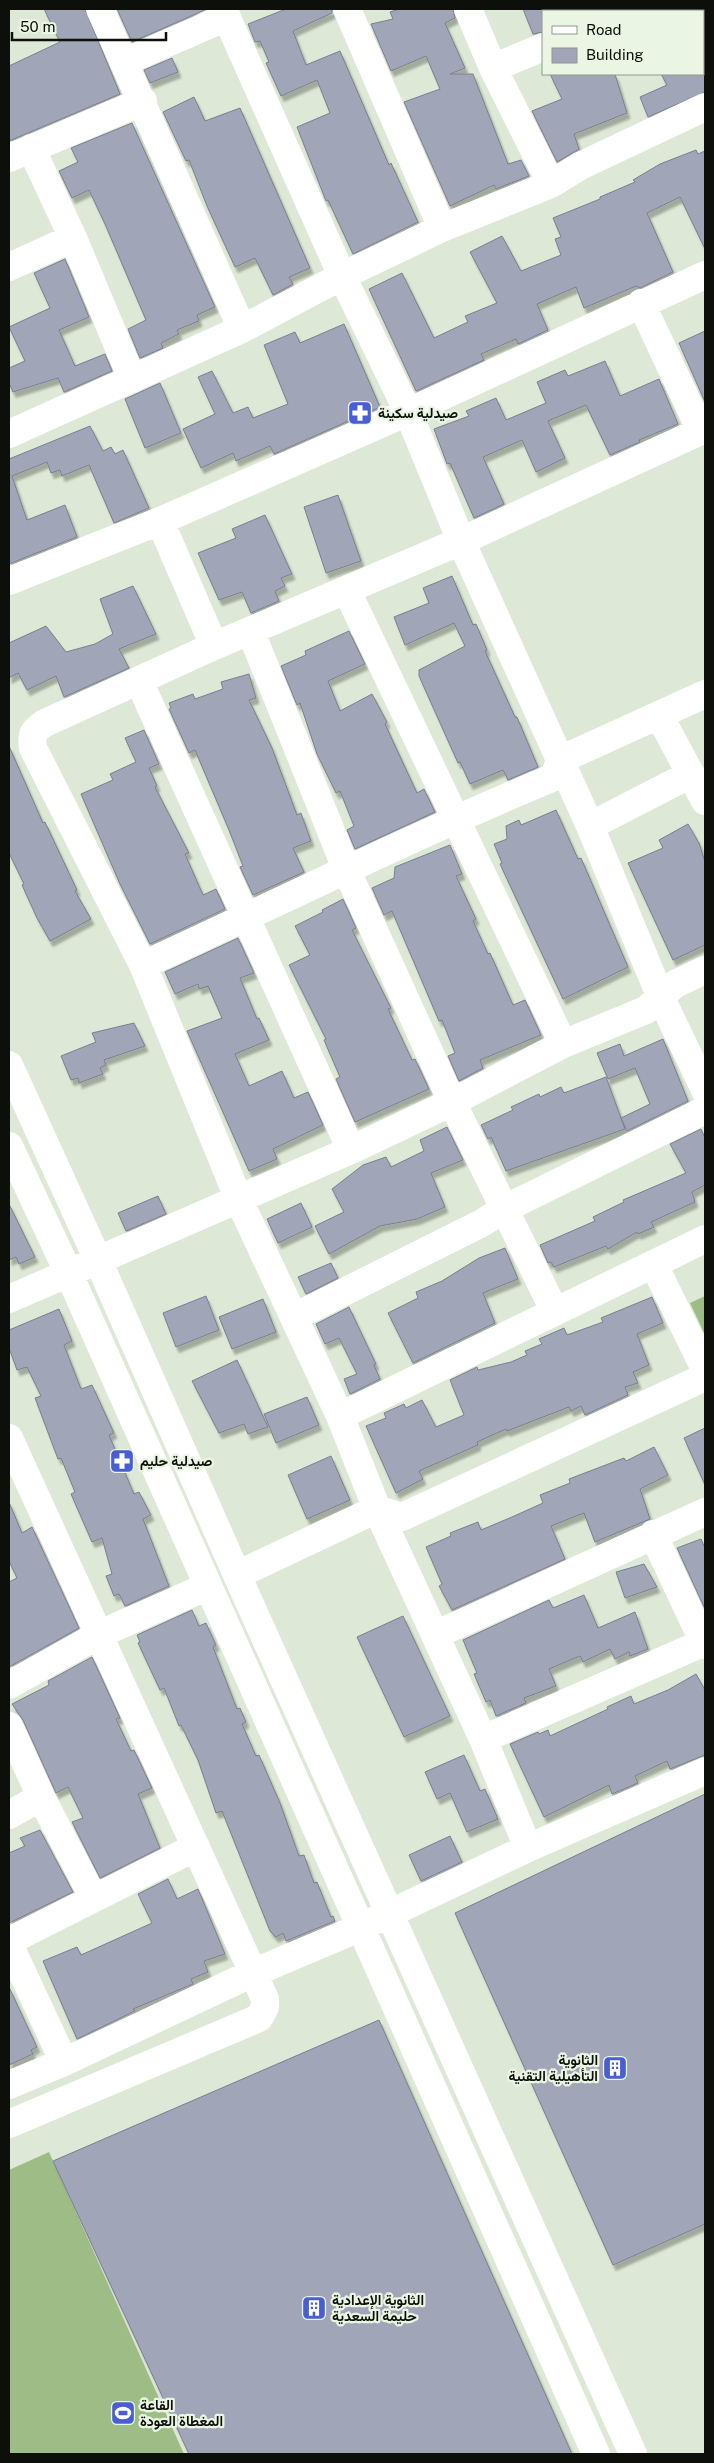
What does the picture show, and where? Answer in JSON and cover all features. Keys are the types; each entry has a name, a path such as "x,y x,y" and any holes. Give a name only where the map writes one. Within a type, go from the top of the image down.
{"street":[{"path":"100,9 143,101 242,328"},
{"path":"347,9 442,228"},
{"path":"468,9 493,68 551,184"},
{"path":"124,62 225,13 342,276 408,412 461,541 590,826 661,998 705,1090"},
{"path":"493,68 542,47"},
{"path":"132,379 73,238 20,153 143,101"},
{"path":"9,434 242,328 342,276 442,228 551,184 580,166 705,107"},
{"path":"9,267 73,238"},
{"path":"9,581 160,521 408,412 705,275"},
{"path":"528,1848 483,1739 377,1508 340,1416 239,1200 143,966 33,748 31,736 35,730 45,723 214,646 251,632 461,541 703,430 641,303"},
{"path":"160,521 214,646"},
{"path":"347,591 563,1044"},
{"path":"251,632 347,871 452,1102 555,1312"},
{"path":"139,681 351,1150"},
{"path":"143,966 347,871 454,818 554,777 560,760 705,694"},
{"path":"659,715 705,801"},
{"path":"590,826 691,774"},
{"path":"9,1299 98,1258 239,1200 351,1150 452,1102 563,1044 646,1010 675,984 705,970"},
{"path":"9,1065 98,1258 237,1575 633,2454"},
{"path":"294,1318 482,1223 504,1209 705,1110"},
{"path":"9,1146 68,1272 596,2454"},
{"path":"340,1416 705,1240"},
{"path":"654,1265 705,1369"},
{"path":"237,1575 377,1508 402,1517 705,1377"},
{"path":"9,1438 100,1634 253,1973 265,1999 265,2007 259,2018 21,2119 12,2084 64,2062 253,1973 360,1928 528,1848 705,1771"},
{"path":"435,1635 653,1534 705,1512"},
{"path":"483,1739 705,1643 653,1534"},
{"path":"9,1684 100,1634 208,1586"},
{"path":"9,1726 41,1797 93,1897"},
{"path":"9,1815 41,1797"},
{"path":"64,2062 9,1943 93,1897 196,1846"}],"green space":[{"path":"705,1296 705,1335 690,1303"},
{"path":"49,2152 184,2454 9,2454 9,2170"}],"building":[{"path":"44,9 85,9 120,94 9,141 9,66 60,42"},
{"path":"117,9 207,9 132,42"},
{"path":"286,9 332,9 332,13 293,31 306,65 340,51 389,165 391,163 418,222 353,254 328,200 326,201 297,127 330,113 317,80 281,96 266,63 269,62 260,41 255,42 248,24"},
{"path":"399,9 453,9 455,18 445,23 465,68 450,74 473,74 508,164 521,160 529,176 496,189 494,185 450,206 404,102 440,89 426,56 391,71 371,24 393,19 390,12"},
{"path":"523,9 543,9 542,32 533,34"},
{"path":"172,58 178,72 150,83 144,70"},
{"path":"705,74 705,92 648,117 640,97 667,85 662,75"},
{"path":"550,75 615,75 627,113 574,134 579,149 557,162 532,111 562,99"},
{"path":"194,97 205,121 240,108 310,268 289,277 293,284 273,295 255,258 235,267 207,206 189,160 186,161 163,112"},
{"path":"132,123 215,307 197,315 199,321 177,330 179,334 161,343 163,348 140,358 128,329 146,320 105,224 89,190 72,198 59,171 78,162 71,148"},
{"path":"696,150 698,154 705,151 705,249 680,197 647,213 673,272 640,288 636,286 584,308 576,287 537,304 548,330 518,344 516,339 481,354 484,360 416,391 369,289 402,273 434,338 468,322 465,316 497,303 470,252 502,236 521,271 561,255 555,239 561,237 553,218 600,199 600,197 635,182 633,180 660,164"},
{"path":"65,259 89,317 59,330 75,366 105,354 112,371 64,392 58,378 13,392 9,383 9,368 25,361 9,327 50,308 34,273"},
{"path":"344,324 380,407 274,454 270,446 236,461 233,453 201,468 183,429 215,414 198,377 212,371 233,413 248,407 253,418 288,404 264,345 295,332 300,343"},
{"path":"705,331 705,402 679,343"},
{"path":"605,361 620,396 659,379 678,424 639,440 640,442 610,455 586,405 548,421 565,458 536,472 522,440 483,457 504,504 474,518 450,463 447,464 434,429 469,416 466,411 496,398 506,420 546,403 537,382 565,370 568,376"},
{"path":"160,383 181,433 145,448 125,399"},
{"path":"90,426 103,451 111,447 115,454 123,450 149,508 114,523 89,465 62,476 60,470 51,473 47,462 12,476 27,520 65,505 77,537 9,564 9,459"},
{"path":"338,495 361,561 326,573 304,507"},
{"path":"265,515 292,574 281,578 285,586 275,591 279,601 251,613 242,592 219,600 198,553 236,538 232,529"},
{"path":"452,576 473,625 476,624 487,650 485,651 515,717 517,717 538,767 508,780 503,770 470,784 460,762 458,763 419,676 419,670 465,646 454,623 405,645 394,617 429,603 423,588"},
{"path":"133,586 156,634 119,649 129,668 64,697 56,676 27,690 18,673 9,678 9,643 46,626 66,652 95,644 113,634 100,599"},
{"path":"349,631 365,664 328,681 340,711 372,694 387,722 385,724 417,793 424,789 435,812 355,849 347,830 354,826 340,791 336,793 317,754 300,703 297,705 281,666 306,655 305,651"},
{"path":"249,674 256,698 249,700 272,748 297,815 301,813 311,841 293,848 304,872 253,895 240,867 243,866 229,830 195,750 189,753 169,709 171,708 169,703 193,694 195,699 223,689 221,682"},
{"path":"144,730 159,764 149,768 157,786 155,787 189,853 185,854 203,895 216,889 225,909 150,944 120,884 81,794 113,780 110,774 136,762 125,738"},
{"path":"9,746 43,823 45,822 77,890 75,891 91,919 50,941 37,918 22,885 24,884 9,853"},
{"path":"556,810 578,859 581,858 628,967 563,999 500,864 502,863 494,844 507,839 506,826 519,820 521,825"},
{"path":"688,824 699,843 705,862 705,945 673,960 628,863 663,848 659,840"},
{"path":"450,845 462,874 456,876 476,919 473,921 488,954 490,953 513,1005 525,1000 541,1035 480,1060 483,1068 459,1081 448,1056 455,1053 442,1020 439,1021 392,911 384,915 372,888 394,878 395,867"},
{"path":"343,899 356,928 352,930 391,1008 388,1009 412,1060 415,1059 429,1089 355,1122 336,1079 340,1077 324,1040 326,1039 289,965 310,955 295,926 323,912 322,910"},
{"path":"238,938 254,973 240,978 257,1019 259,1018 269,1040 235,1054 249,1086 282,1071 294,1098 308,1092 323,1125 273,1149 277,1159 249,1171 187,1031 222,1018 208,986 199,989 198,984 175,994 165,972"},
{"path":"134,1023 145,1046 104,1060 106,1065 100,1068 103,1074 79,1083 78,1078 71,1080 61,1056 96,1042 92,1033"},
{"path":"663,1039 688,1101 627,1131 621,1118 650,1104 635,1068 608,1079 597,1053 620,1044 624,1056"},
{"path":"606,1077 625,1129 506,1171 491,1137 488,1139 481,1125 513,1110 511,1107 539,1094 540,1097 561,1087 564,1093"},
{"path":"447,1127 463,1160 431,1173 445,1207 417,1219 380,1226 329,1254 315,1226 344,1212 332,1189 363,1165 386,1157 391,1167 424,1151 420,1140"},
{"path":"701,1129 705,1138 705,1185 692,1192 695,1202 651,1222 654,1227 638,1234 637,1232 608,1249 606,1246 554,1267 551,1262 548,1263 540,1245 595,1221 593,1217 624,1202 623,1200 686,1173 670,1144"},
{"path":"158,1196 166,1214 126,1231 118,1213"},
{"path":"301,1203 312,1227 278,1243 267,1219"},
{"path":"9,1204 35,1257 19,1264 16,1257 9,1260"},
{"path":"505,1248 518,1279 483,1293 495,1323 413,1363 388,1313 418,1298 416,1292 442,1281 479,1258"},
{"path":"331,1263 338,1278 306,1294 298,1277"},
{"path":"206,1296 219,1330 176,1347 163,1313"},
{"path":"652,1297 663,1323 637,1334 649,1365 633,1372 638,1383 625,1387 628,1395 585,1415 581,1406 571,1411 569,1407 507,1431 506,1429 477,1442 478,1445 419,1471 423,1479 396,1493 366,1426 386,1418 384,1413 404,1404 406,1408 422,1400 436,1427 464,1415 450,1380 477,1367 478,1370 511,1362 527,1355 525,1351 542,1344 539,1339 564,1328 567,1335 603,1322 601,1318"},
{"path":"263,1299 276,1332 232,1349 219,1317"},
{"path":"349,1307 376,1364 374,1365 380,1379 350,1394 344,1379 357,1374 339,1338 325,1344 316,1324"},
{"path":"59,1309 72,1341 64,1345 81,1389 92,1385 114,1433 109,1435 134,1494 139,1492 151,1515 143,1519 169,1586 125,1606 119,1594 114,1596 106,1576 112,1574 102,1538 92,1542 71,1494 75,1492 61,1458 58,1459 35,1398 41,1396 27,1367 17,1370 9,1348 9,1330"},
{"path":"237,1360 268,1427 248,1434 244,1424 219,1433 192,1381"},
{"path":"307,1397 319,1425 276,1443 264,1414"},
{"path":"705,1428 705,1485 684,1438"},
{"path":"654,1447 668,1475 640,1489 650,1519 595,1542 584,1513 551,1526 565,1559 452,1610 439,1586 442,1584 426,1547 451,1536 450,1533 478,1522 481,1530 512,1517 543,1503 540,1495 570,1483 569,1479 624,1458 626,1461"},
{"path":"331,1456 350,1500 307,1519 288,1475"},
{"path":"9,1502 22,1533 32,1527 79,1628 9,1667 9,1582 17,1578 9,1561"},
{"path":"701,1539 705,1548 705,1609 677,1548"},
{"path":"644,1564 657,1587 625,1598 616,1572"},
{"path":"584,1595 598,1628 635,1612 648,1649 630,1656 629,1652 615,1659 610,1649 583,1662 580,1656 549,1669 556,1686 524,1698 526,1703 496,1716 490,1700 486,1702 474,1674 477,1673 463,1640 549,1600 553,1608"},
{"path":"192,1610 199,1626 206,1623 216,1645 213,1647 237,1709 240,1708 246,1722 242,1724 256,1756 259,1755 280,1803 299,1856 304,1855 314,1883 317,1882 331,1917 333,1916 335,1921 286,1941 283,1933 276,1937 270,1931 222,1811 216,1813 198,1760 181,1725 179,1726 164,1688 160,1690 138,1643 140,1642 137,1635"},
{"path":"403,1616 450,1716 404,1737 357,1637"},
{"path":"92,1657 120,1718 116,1719 131,1751 134,1750 152,1788 138,1794 160,1848 100,1878 72,1822 83,1818 68,1787 56,1793 23,1720 12,1704 49,1685 48,1681"},
{"path":"696,1674 705,1690 705,1755 670,1769 667,1761 635,1776 638,1783 612,1794 609,1785 544,1817 510,1744 538,1732 539,1734 548,1730 550,1736 631,1696 634,1704 668,1690"},
{"path":"464,1755 480,1791 485,1789 498,1819 467,1832 450,1793 437,1799 425,1772"},
{"name":"الثانوية التأهيلية التقنية","path":"705,1794 705,2224 613,2265 455,1913"},
{"path":"40,1830 73,1892 9,1923 9,1853 25,1846 20,1838"},
{"path":"450,1836 462,1862 421,1881 409,1855"},
{"path":"168,1879 177,1899 198,1889 225,1954 204,1961 208,1972 191,1979 193,1984 133,2009 135,2011 77,2039 43,1961 77,1947 81,1955 152,1923 138,1894"},
{"path":"9,1987 37,2047 31,2050 33,2054 9,2065"},
{"name":"الثانوية الإعدادية حليمة السعدية","path":"379,2020 572,2454 189,2454 53,2161"}],"place":[{"name":"صيدلية سكينة","path":"360,413"},
{"name":"صيدلية حليم","path":"122,1461"},
{"name":"الثانوية التأهيلية التقنية","path":"615,2068"},
{"name":"الثانوية الإعدادية حليمة السعدية","path":"314,2308"},
{"name":"القاعة المغطاة العودة","path":"123,2413"}]}
